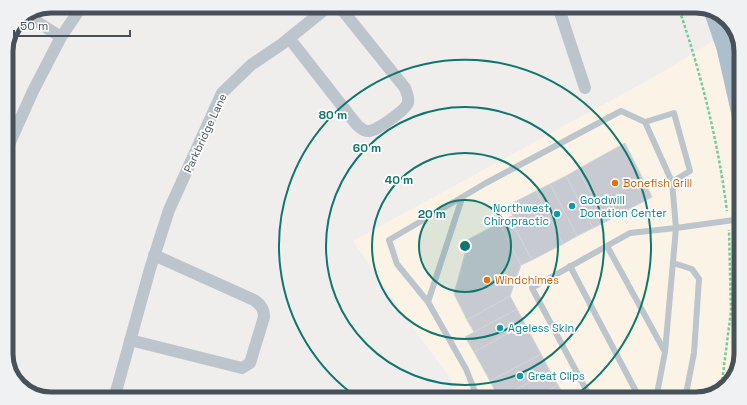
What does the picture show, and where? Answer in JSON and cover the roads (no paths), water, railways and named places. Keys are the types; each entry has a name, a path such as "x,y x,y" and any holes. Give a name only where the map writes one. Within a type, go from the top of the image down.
{"main road":[{"path":"716,18 726,48 734,83"}],"street":[{"path":"13,135 33,91 61,37 77,13"},
{"name":"Parkbridge Lane","path":"116,392 154,255 170,210 222,93 251,65 320,13"},
{"path":"288,38 362,130 369,132 375,130 392,118 408,103 408,95 405,88 345,13"},
{"path":"560,13 586,88"},
{"path":"32,18 61,37"},
{"path":"130,340 242,368 250,363 264,317 264,310 260,304 254,300 154,255"}],"lane":[{"path":"475,392 466,369 428,302 398,264 389,240 462,198 621,111 645,122 672,182 676,228 665,352 657,392"},
{"path":"645,122 674,113 690,171 672,182"},
{"path":"428,302 462,198"},
{"path":"587,392 532,288 630,234 734,221"},
{"path":"607,246 665,352"},
{"path":"673,264 692,269 699,279 694,353 686,392"},
{"path":"570,266 636,392"}],"place":[{"name":"Bonefish Grill","path":"615,183"},
{"name":"Goodwill Donation Center","path":"572,206"},
{"name":"Northwest Chiropractic","path":"557,214"},
{"name":"Windchimes","path":"487,280"},
{"name":"Ageless Skin","path":"500,328"},
{"name":"Great Clips","path":"520,376"}]}
